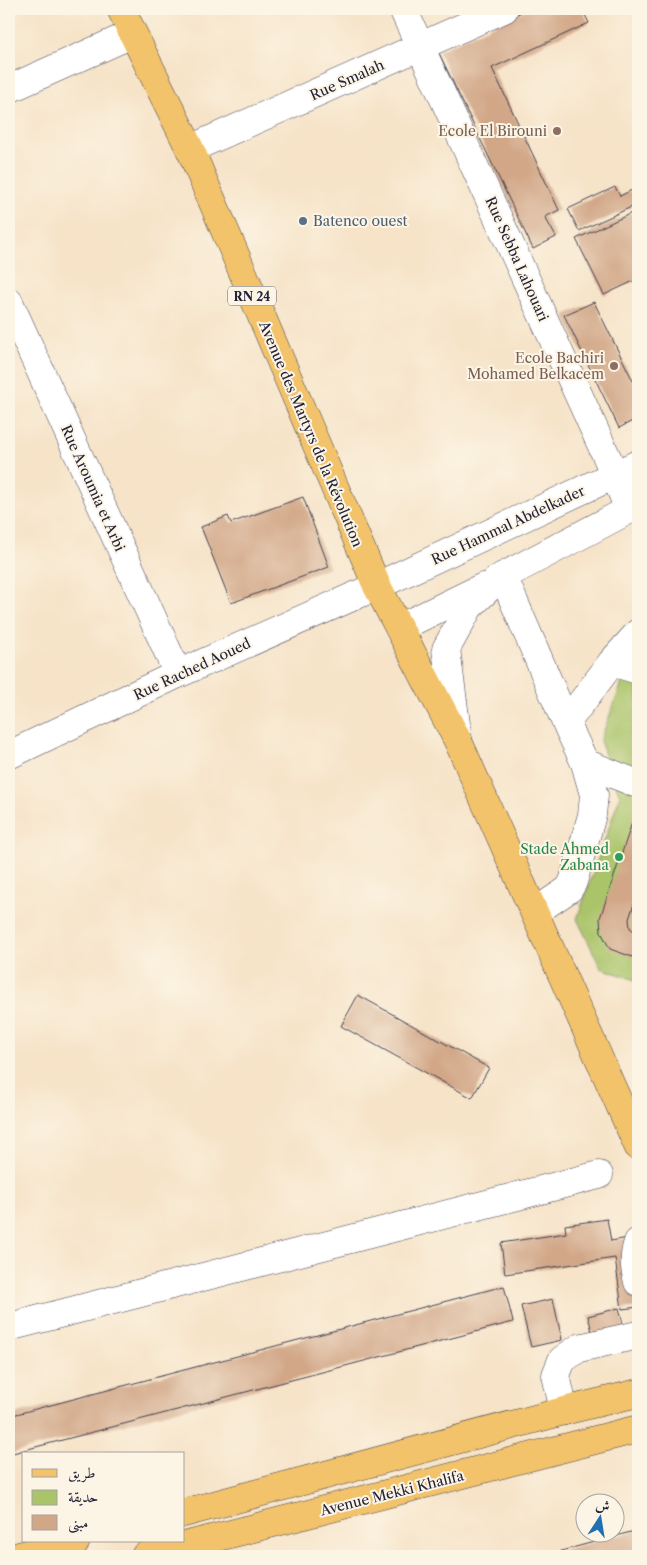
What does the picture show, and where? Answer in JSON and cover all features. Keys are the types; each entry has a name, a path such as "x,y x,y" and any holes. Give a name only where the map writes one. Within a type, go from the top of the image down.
{"main road":[{"name":"Avenue des Martyrs de la Révolution","path":"121,9 190,149 377,586 458,741 638,1146"},
{"path":"185,1513 564,1411 638,1393"},
{"name":"Avenue Mekki Khalifa","path":"145,1556 638,1429"},
{"path":"19,1556 72,1542"}],"street":[{"name":"Rue Sebba Lahouari","path":"403,9 627,470 634,507"},
{"name":"Rue Smalah","path":"190,149 504,9"},
{"path":"9,89 132,34"},
{"name":"Rue Aroumia et Arbi","path":"9,302 178,674"},
{"name":"Rue Hammal Abdelkader","path":"377,586 627,470"},
{"path":"399,628 501,578 634,507"},
{"path":"501,578 585,763 594,795 592,815 570,889 535,912"},
{"path":"458,741 446,649 469,608 501,578"},
{"name":"Rue Rached Aoued","path":"9,755 178,674 377,586"},
{"path":"566,723 612,662 638,633"},
{"path":"612,662 638,670"},
{"path":"585,763 638,784"},
{"path":"9,1327 599,1175"},
{"path":"638,1242 633,1255 638,1282"},
{"path":"564,1411 556,1375 562,1360 579,1348 638,1335"}],"green space":[{"name":"Stade Ahmed Zabana","path":"638,664 638,981 601,968 577,919 620,796 600,741 626,672"}],"building":[{"path":"528,9 582,9 589,23 492,68 559,210 545,217 556,237 533,249 438,51"},
{"path":"615,187 620,196 638,187 638,204 579,231 568,209"},
{"path":"638,210 638,279 604,295 576,239"},
{"path":"594,302 638,391 638,418 619,428 564,315"},
{"path":"303,497 329,567 231,603 201,527 228,516 231,523"},
{"path":"638,805 638,892 629,919 630,928 638,934 638,959 610,949 601,932 600,918"},
{"path":"358,995 489,1068 472,1098 341,1026"},
{"path":"607,1219 611,1241 638,1236 638,1307 622,1309 615,1258 505,1274 501,1243 566,1233 565,1225"},
{"path":"504,1286 513,1322 9,1454 9,1416"},
{"path":"553,1299 562,1340 531,1347 521,1306"},
{"path":"619,1308 625,1331 594,1339 588,1316"},
{"path":"638,1530 638,1556 562,1556 561,1551 594,1542 624,1542 624,1534"}],"place":[{"name":"Ecole El Birouni","path":"557,131"},
{"name":"Batenco ouest","path":"303,221"},
{"name":"Ecole Bachiri Mohamed Belkacem","path":"614,366"},
{"name":"Stade Ahmed Zabana","path":"619,857"}]}
